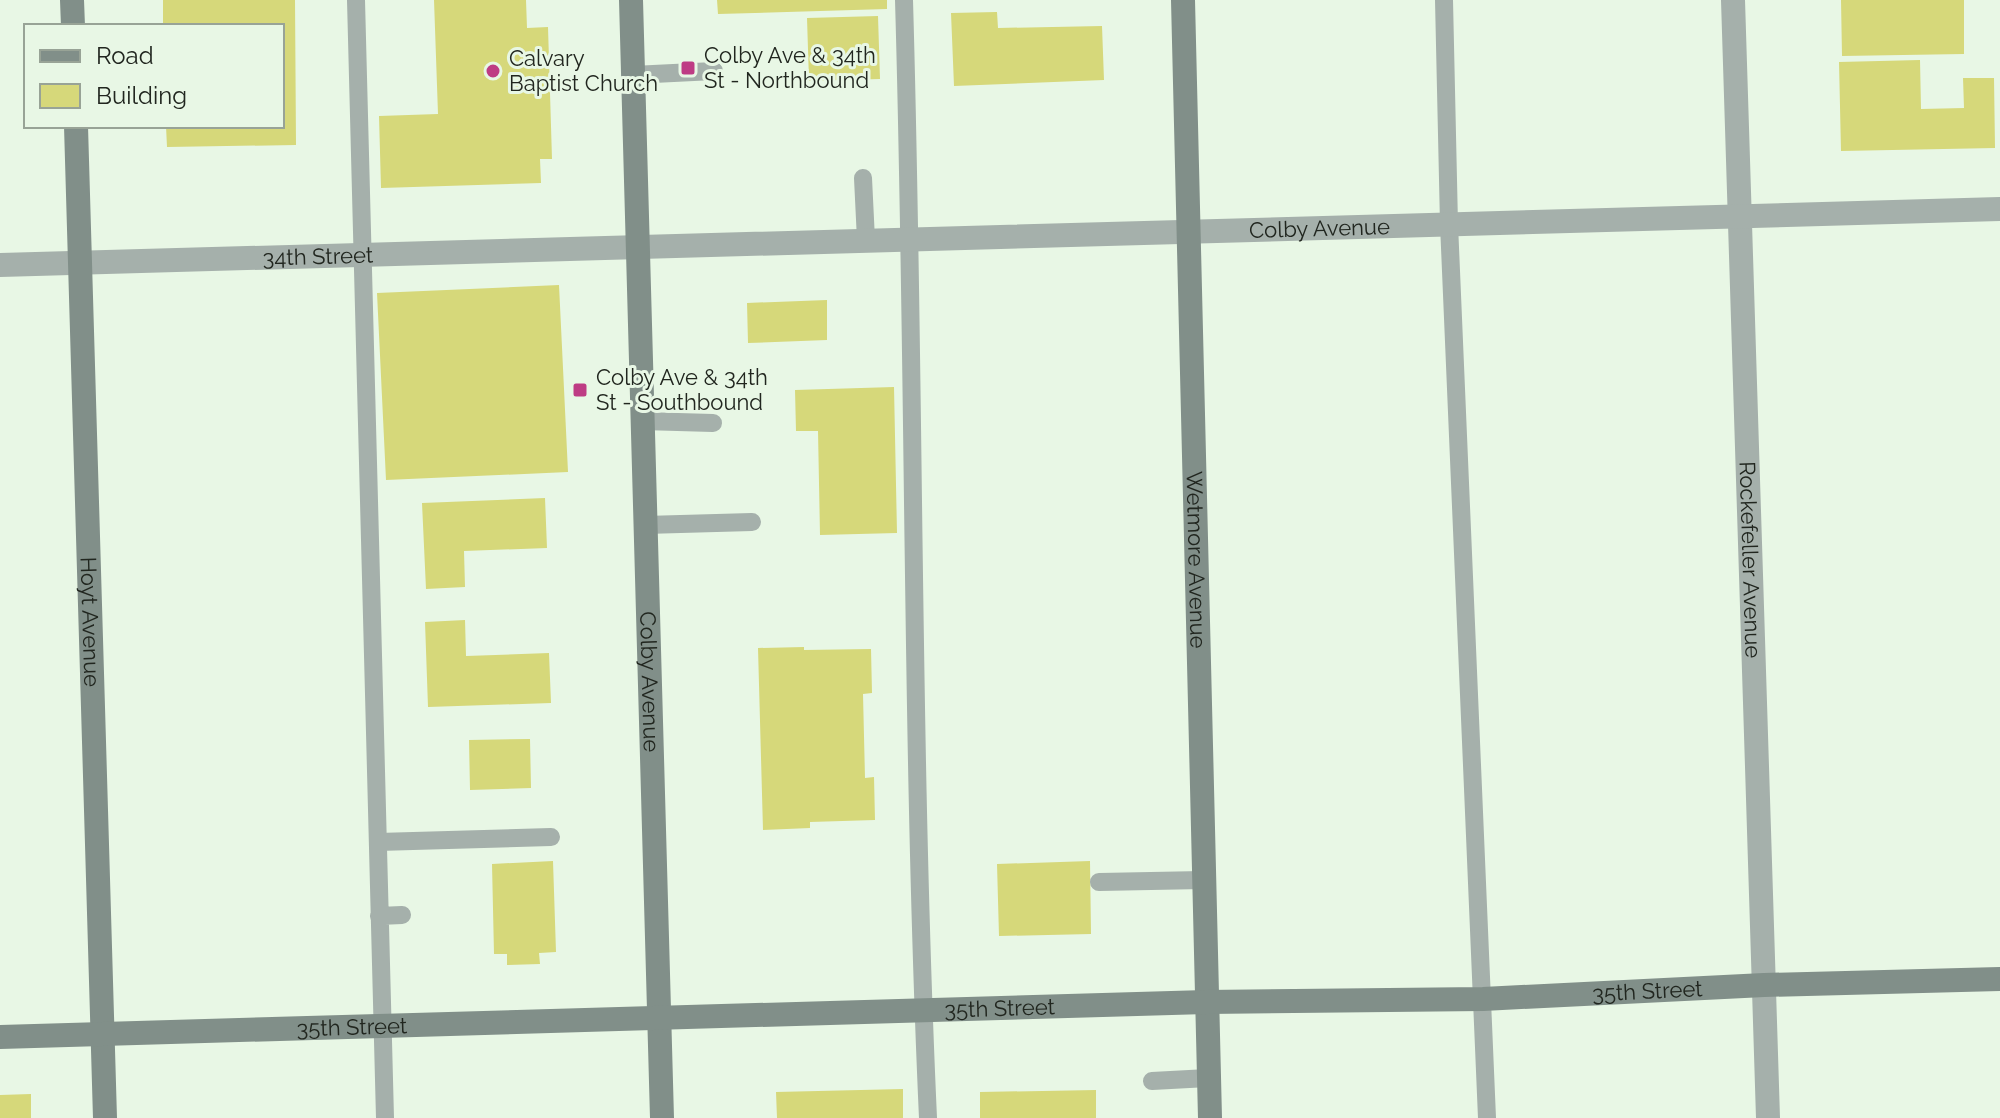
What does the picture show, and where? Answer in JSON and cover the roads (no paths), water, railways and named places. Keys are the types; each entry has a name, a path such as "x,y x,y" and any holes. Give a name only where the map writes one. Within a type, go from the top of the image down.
{"street":[{"path":"72,0 73,24"},
{"name":"Colby Avenue","path":"631,0 662,1118"},
{"name":"Wetmore Avenue","path":"1183,0 1210,1118"},
{"name":"Rockefeller Avenue","path":"1733,0 1768,1118"},
{"name":"Hoyt Avenue","path":"76,128 105,1118"},
{"name":"Colby Avenue","path":"637,247 2000,209"},
{"name":"34th Street","path":"0,265 637,247"},
{"name":"35th Street","path":"0,1037 1206,1002 1483,999 1764,985 2000,979"}],"lane":[{"path":"356,0 385,1118"},
{"path":"904,0 911,239 918,866 928,1118"},
{"path":"1444,0 1449,224 1487,1118"},
{"path":"633,75 714,71"},
{"path":"863,178 866,240"},
{"path":"642,421 713,423"},
{"path":"645,525 752,522"},
{"path":"378,842 551,837"},
{"path":"1099,882 1203,880"},
{"path":"379,916 402,915"},
{"path":"1152,1081 1208,1078"}],"place":[{"name":"Colby Ave & 34th St - Northbound","path":"688,68"},
{"name":"Calvary Baptist Church","path":"493,71"},
{"name":"Colby Ave & 34th St - Southbound","path":"580,390"}]}
